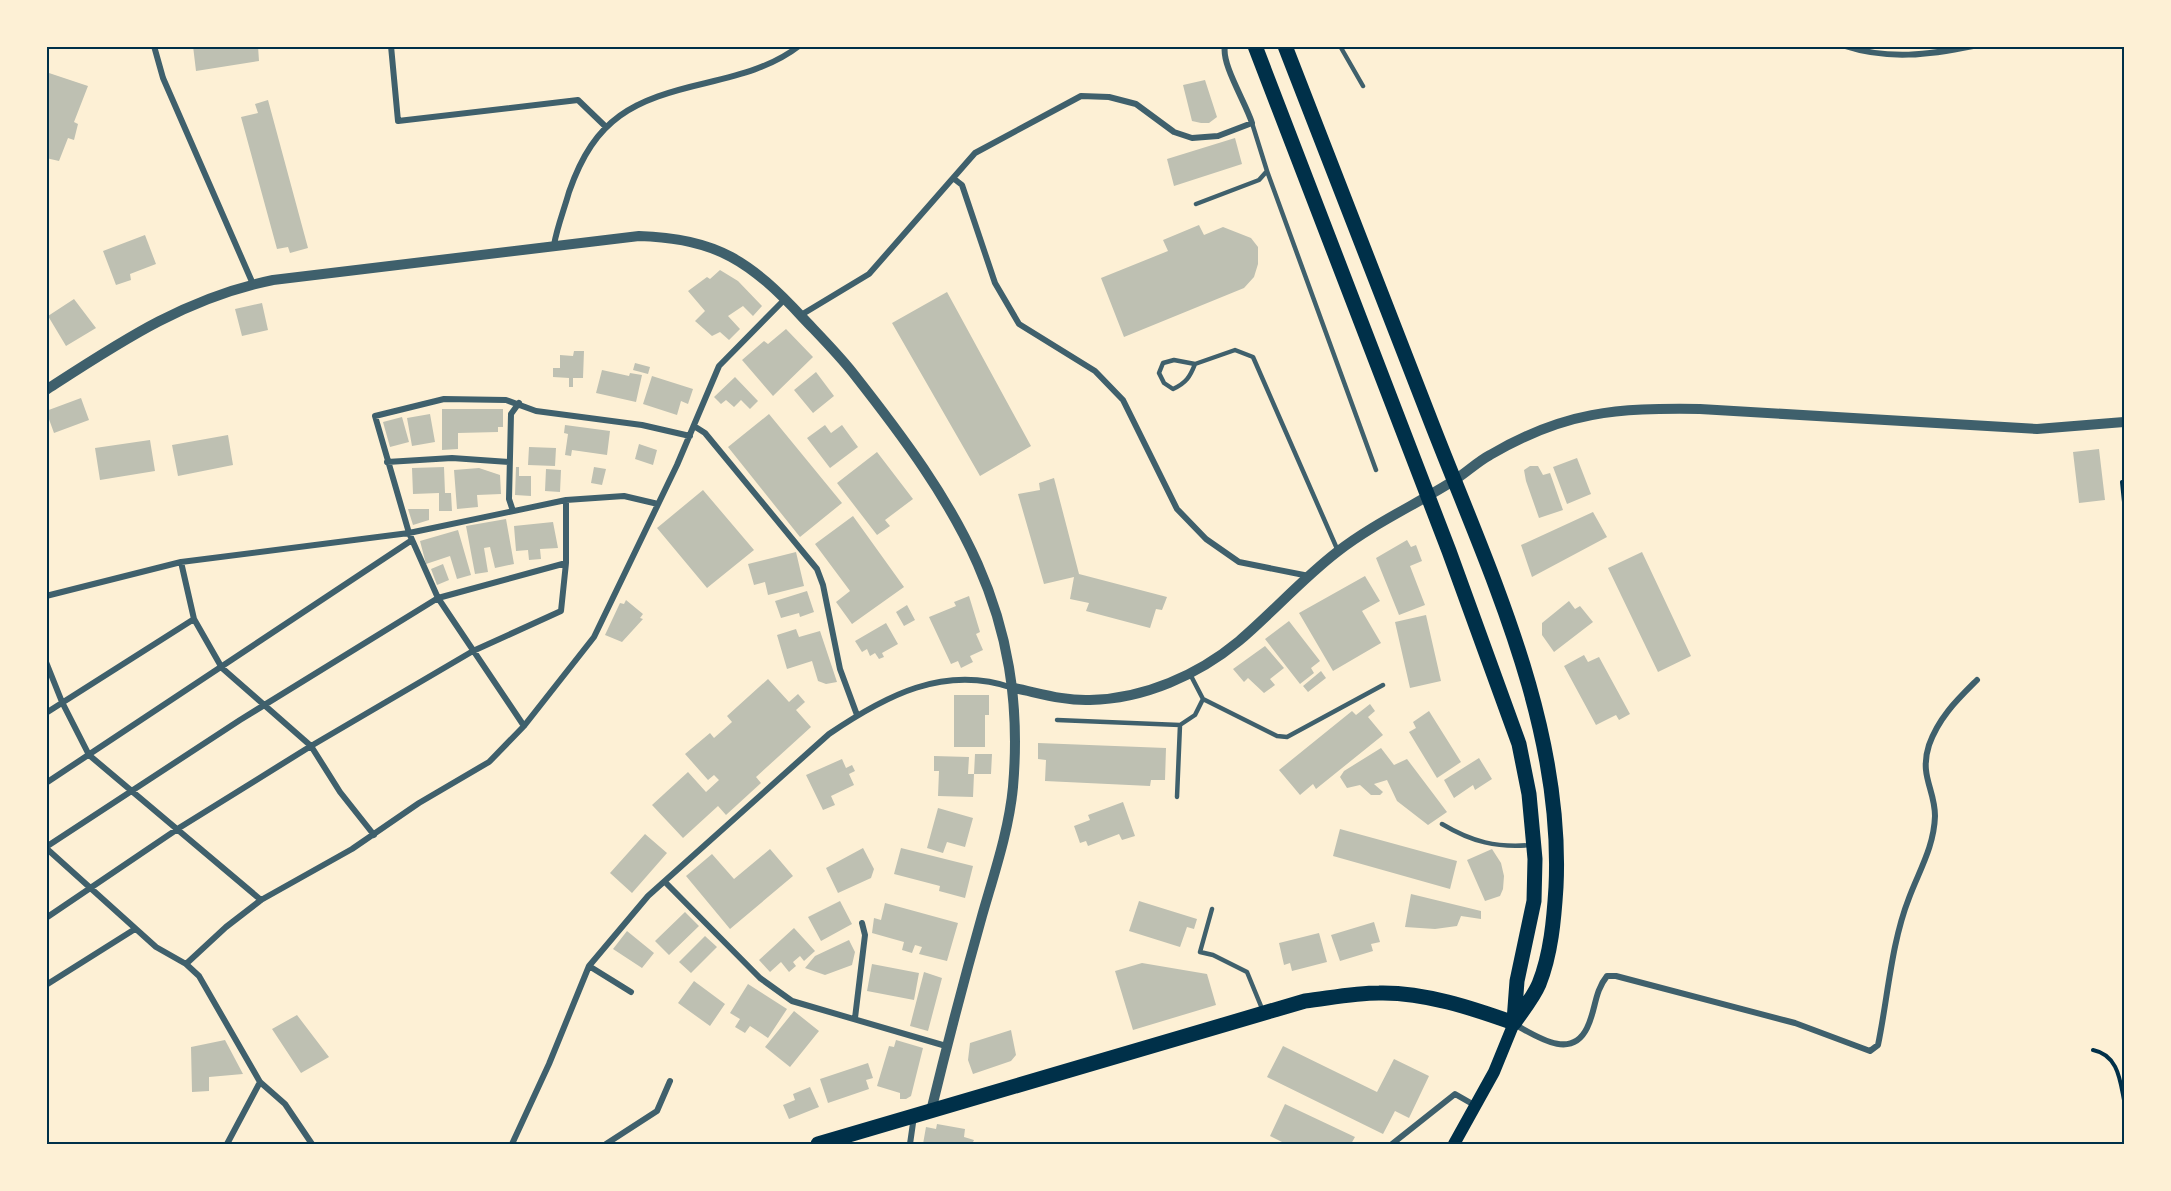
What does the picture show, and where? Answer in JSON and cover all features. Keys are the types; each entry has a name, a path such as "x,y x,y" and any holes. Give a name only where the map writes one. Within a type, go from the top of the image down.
{"main road":[{"path":"1254,46 1428,495 1519,744 1529,794 1534,844 1534,901 1517,981 1514,1023"},
{"path":"1285,46 1492,576 1524,672 1546,755 1554,800 1558,847 1555,905 1549,949 1538,987 1514,1023 1494,1072 1454,1144"},
{"path":"818,1144 1305,1001 1379,993 1409,994 1466,1007 1514,1023"}],"street":[{"path":"154,46 163,78 253,284"},
{"path":"391,46 398,122 578,100 606,127"},
{"path":"554,245 580,162 606,127 624,113 662,93 749,72 786,56 799,46"},
{"path":"801,315 869,274 975,153 1081,96 1109,97 1136,104 1174,132 1192,138 1218,136 1252,123 1245,102 1224,59 1225,46"},
{"path":"1845,46 1871,54 1926,56 1973,46"},
{"path":"953,178 962,185 995,283 1019,324 1095,371 1123,400 1177,509 1206,539 1239,562 1310,576"},
{"path":"46,390 134,333 178,310 253,284 639,236 672,237 706,245 736,258 764,277 843,360 882,411 952,513 977,560 994,603 1014,688 1013,787 1007,819 946,1046 931,1111"},
{"path":"186,964 226,927 261,900 374,835 418,803 489,762 524,726 594,637 690,436 719,366 785,299"},
{"path":"524,726 438,598 409,532 375,416 444,399 506,400 542,412 642,425 690,436"},
{"path":"513,511 509,499 511,414 519,404"},
{"path":"512,1144 589,966 648,896 666,883 829,734 857,715 912,688 936,681 995,681 1014,688 1068,699 1090,700 1137,694 1190,674 1238,642 1338,551 1454,480 1490,455 1543,428 1611,410 1700,409 2037,429 2124,422"},
{"path":"694,426 705,433 817,569 823,585 840,669 857,715"},
{"path":"387,462 452,458 509,462"},
{"path":"46,596 181,562 409,532 566,500 624,496 658,504"},
{"path":"46,918 179,828 311,746 473,651 561,611 566,563 566,500"},
{"path":"46,783 412,540"},
{"path":"181,562 194,619 222,668 311,746 340,792 374,835"},
{"path":"312,1144 285,1104 260,1082 199,976 186,964 156,947 46,847 264,705 438,598 566,563"},
{"path":"46,713 194,619"},
{"path":"46,662 62,702 89,755 179,828 261,900"},
{"path":"1514,1023 1547,1042 1558,1045 1572,1043 1587,1029 1601,983 1607,976 1616,976 1796,1023 1870,1051 1878,1045 1899,932 1909,898 1925,866 1935,815 1924,771 1928,748 1944,713 1977,680"},
{"path":"666,883 760,978 792,1001 946,1046"},
{"path":"855,1018 865,935 862,923"},
{"path":"46,985 135,929"},
{"path":"589,966 632,992"},
{"path":"606,1144 657,1112 670,1081"},
{"path":"227,1144 260,1082"},
{"path":"1392,1144 1455,1094 1476,1106"},
{"path":"910,1144 914,1116"}],"lane":[{"path":"1340,46 1363,86"},
{"path":"1252,123 1267,171 1376,470"},
{"path":"1196,204 1259,180 1267,171"},
{"path":"1195,364 1190,377 1173,389 1164,382 1159,373 1162,363 1174,360 1195,364 1235,350 1253,357 1338,551"},
{"path":"1190,674 1203,699 1277,736 1287,737 1383,685"},
{"path":"1056,720 1180,725 1190,721 1203,699"},
{"path":"1177,797 1180,725"},
{"path":"1442,824 1478,842 1503,846 1534,844"},
{"path":"1212,909 1200,952 1214,955 1247,972 1263,1013"}],"path":[{"path":"2122,482 2124,502"},
{"path":"2093,1050 2099,1051 2116,1066 2124,1100"}],"building":[{"path":"193,46 258,46 259,61 196,71"},
{"path":"46,72 88,86 74,122 78,124 74,140 68,138 59,161 46,158"},
{"path":"1205,80 1217,117 1209,123 1201,123 1192,121 1183,85"},
{"path":"268,100 308,248 290,253 288,247 277,249 241,117 258,113 255,104"},
{"path":"1235,138 1242,164 1174,186 1167,159"},
{"path":"1199,225 1204,235 1223,227 1251,238 1258,247 1258,264 1254,277 1244,288 1124,337 1101,278 1168,251 1163,240"},
{"path":"145,235 156,264 130,274 131,280 116,285 103,251"},
{"path":"720,270 738,281 762,306 753,316 743,306 728,316 740,329 729,340 720,332 712,336 695,321 705,311 688,291 707,277 710,279"},
{"path":"947,292 1031,446 980,476 892,323"},
{"path":"74,299 96,328 66,346 48,316"},
{"path":"262,303 268,330 242,336 235,309"},
{"path":"786,329 813,357 773,396 742,360 764,341 768,344"},
{"path":"574,351 584,351 583,378 573,378 573,387 569,387 569,378 553,377 553,368 560,368 560,355 573,356"},
{"path":"635,363 650,367 648,374 633,370"},
{"path":"602,370 629,376 630,373 642,375 636,402 596,393"},
{"path":"816,372 834,396 813,413 794,390"},
{"path":"652,376 693,389 688,404 681,401 677,415 643,404"},
{"path":"735,377 758,401 750,409 741,400 734,407 726,400 721,404 714,397"},
{"path":"81,398 89,420 54,433 46,411"},
{"path":"442,409 503,409 503,427 498,427 498,432 458,433 458,449 442,450"},
{"path":"430,414 435,442 412,446 407,418"},
{"path":"769,414 842,503 800,537 728,447"},
{"path":"402,417 409,442 390,447 383,422"},
{"path":"565,425 610,431 607,455 572,450 571,456 565,455 568,434 564,433"},
{"path":"825,425 831,433 842,425 858,447 830,468 807,438"},
{"path":"228,435 233,465 178,476 172,445"},
{"path":"150,440 155,471 100,480 95,448"},
{"path":"639,444 657,450 653,465 635,459"},
{"path":"529,447 556,448 555,466 528,465"},
{"path":"2099,449 2105,500 2079,503 2073,452"},
{"path":"877,452 913,499 885,520 890,526 877,535 837,483"},
{"path":"1577,458 1591,494 1567,504 1553,467"},
{"path":"1530,466 1538,466 1543,475 1550,473 1563,510 1539,518 1524,470"},
{"path":"444,467 445,493 451,493 452,511 439,511 439,493 413,494 412,468"},
{"path":"516,467 519,467 519,476 531,476 531,496 515,495"},
{"path":"594,467 606,469 602,485 591,483"},
{"path":"479,468 500,475 501,494 477,495 478,507 457,509 454,470"},
{"path":"546,469 561,470 560,492 545,491"},
{"path":"1054,478 1079,574 1167,597 1162,610 1156,609 1150,628 1086,611 1089,603 1070,599 1074,577 1044,584 1018,494 1040,490 1039,483"},
{"path":"703,490 754,550 707,588 657,528"},
{"path":"408,509 429,509 429,520 413,525"},
{"path":"1593,512 1607,537 1532,577 1521,545"},
{"path":"853,516 904,587 852,624 836,602 850,591 815,544"},
{"path":"506,519 514,564 495,568 490,547 484,548 488,572 475,574 466,526"},
{"path":"553,522 558,548 540,549 541,559 529,560 528,550 516,551 514,526"},
{"path":"458,530 471,575 457,579 450,556 426,564 420,541"},
{"path":"1407,540 1411,547 1416,545 1422,561 1410,566 1425,605 1399,615 1376,558"},
{"path":"796,552 804,586 768,595 765,582 754,585 748,564"},
{"path":"1642,552 1691,656 1658,672 1608,568"},
{"path":"443,564 449,580 437,585 431,569"},
{"path":"1365,576 1380,601 1362,611 1381,643 1333,671 1299,613"},
{"path":"807,591 814,612 800,617 799,613 781,618 775,601"},
{"path":"969,596 980,632 976,634 983,650 970,656 973,662 961,668 958,661 951,664 929,617 956,606 954,602"},
{"path":"626,600 643,614 640,618 643,619 622,642 605,635 620,603 624,604"},
{"path":"1569,601 1575,609 1580,606 1593,622 1554,652 1542,635 1542,623"},
{"path":"907,605 915,620 904,626 896,612"},
{"path":"1426,615 1441,681 1410,688 1395,622"},
{"path":"1289,621 1320,661 1311,668 1314,673 1300,684 1265,639"},
{"path":"886,623 898,644 882,653 884,657 879,659 875,653 870,656 867,649 862,652 855,641"},
{"path":"796,629 799,637 820,631 837,682 826,684 818,681 812,661 787,669 777,635"},
{"path":"1265,646 1284,668 1270,679 1275,685 1264,693 1248,678 1244,682 1233,669"},
{"path":"1584,655 1588,662 1599,657 1630,714 1619,720 1616,715 1596,725 1564,666"},
{"path":"1321,671 1326,678 1308,692 1303,686"},
{"path":"768,679 789,702 798,694 805,702 796,710 811,727 756,777 761,783 726,815 718,806 683,838 652,805 688,772 706,792 719,780 714,775 708,780 685,754 710,733 714,738 732,722 727,716"},
{"path":"954,695 989,695 989,715 985,715 985,747 954,747"},
{"path":"1370,704 1375,711 1368,717 1383,735 1316,789 1313,784 1300,795 1279,770 1352,711 1356,715"},
{"path":"1429,711 1461,762 1437,778 1409,732 1416,728 1413,722"},
{"path":"1038,743 1166,748 1165,780 1151,780 1150,786 1045,781 1046,760 1038,759"},
{"path":"1381,748 1394,765 1407,759 1447,812 1428,825 1397,801 1387,780 1374,784 1383,792 1380,795 1371,795 1360,785 1347,788 1340,777 1344,771"},
{"path":"975,754 992,754 991,774 974,774"},
{"path":"934,756 969,757 968,774 974,774 973,797 938,796 939,771 934,771"},
{"path":"1479,758 1492,779 1475,790 1473,785 1454,798 1444,780"},
{"path":"842,759 846,768 852,765 855,771 849,774 854,785 831,796 835,805 823,810 806,775"},
{"path":"1123,802 1135,836 1122,840 1119,834 1088,846 1086,841 1080,843 1074,826 1090,820 1088,815"},
{"path":"938,808 973,818 965,847 947,842 943,853 927,848"},
{"path":"1340,829 1457,861 1450,889 1333,856"},
{"path":"645,834 667,853 632,893 610,873"},
{"path":"863,848 874,869 871,878 838,893 826,868"},
{"path":"901,848 973,866 965,898 939,891 940,886 894,874"},
{"path":"770,849 793,876 730,929 686,876 712,854 734,879"},
{"path":"1492,849 1501,863 1504,876 1503,889 1500,896 1485,901 1467,860"},
{"path":"1411,894 1481,911 1481,919 1461,916 1457,926 1435,929 1405,927"},
{"path":"840,901 852,924 821,941 808,917"},
{"path":"1139,901 1197,919 1194,929 1187,927 1180,947 1129,931"},
{"path":"885,903 958,923 947,961 919,954 922,947 915,945 912,953 902,950 904,942 872,933 874,918 881,920"},
{"path":"685,912 699,926 669,955 655,941"},
{"path":"1374,922 1380,942 1371,944 1373,951 1340,961 1331,935"},
{"path":"794,928 815,951 804,961 800,956 793,962 796,966 789,972 781,962 770,972 759,960"},
{"path":"627,931 654,953 642,968 613,949"},
{"path":"1319,933 1327,962 1292,971 1290,963 1284,965 1279,943"},
{"path":"705,936 717,947 691,973 679,962"},
{"path":"849,940 855,952 852,965 825,975 805,968 815,956"},
{"path":"1142,963 1207,974 1216,1005 1133,1030 1115,971"},
{"path":"872,964 919,973 914,1000 867,991"},
{"path":"924,972 942,978 928,1031 910,1026"},
{"path":"694,981 725,1004 710,1026 678,1003"},
{"path":"748,984 787,1009 768,1038 750,1026 745,1033 735,1027 740,1019 730,1013"},
{"path":"794,1011 819,1031 790,1067 765,1047"},
{"path":"297,1015 329,1057 301,1073 272,1029"},
{"path":"1011,1030 1016,1055 1011,1061 973,1074 968,1060 970,1043"},
{"path":"225,1040 243,1074 209,1077 209,1091 192,1092 191,1047"},
{"path":"896,1040 923,1048 911,1096 906,1099 900,1099 900,1093 877,1086 889,1046 894,1047"},
{"path":"1283,1046 1377,1092 1394,1059 1429,1076 1409,1118 1395,1111 1383,1134 1267,1077"},
{"path":"868,1063 873,1078 866,1080 869,1089 828,1103 820,1079"},
{"path":"810,1087 819,1107 789,1119 783,1105 795,1100 793,1094"},
{"path":"1285,1104 1355,1137 1351,1144 1286,1144 1270,1136"},
{"path":"937,1124 965,1129 964,1137 974,1140 972,1144 923,1144 926,1127 936,1129"}]}
